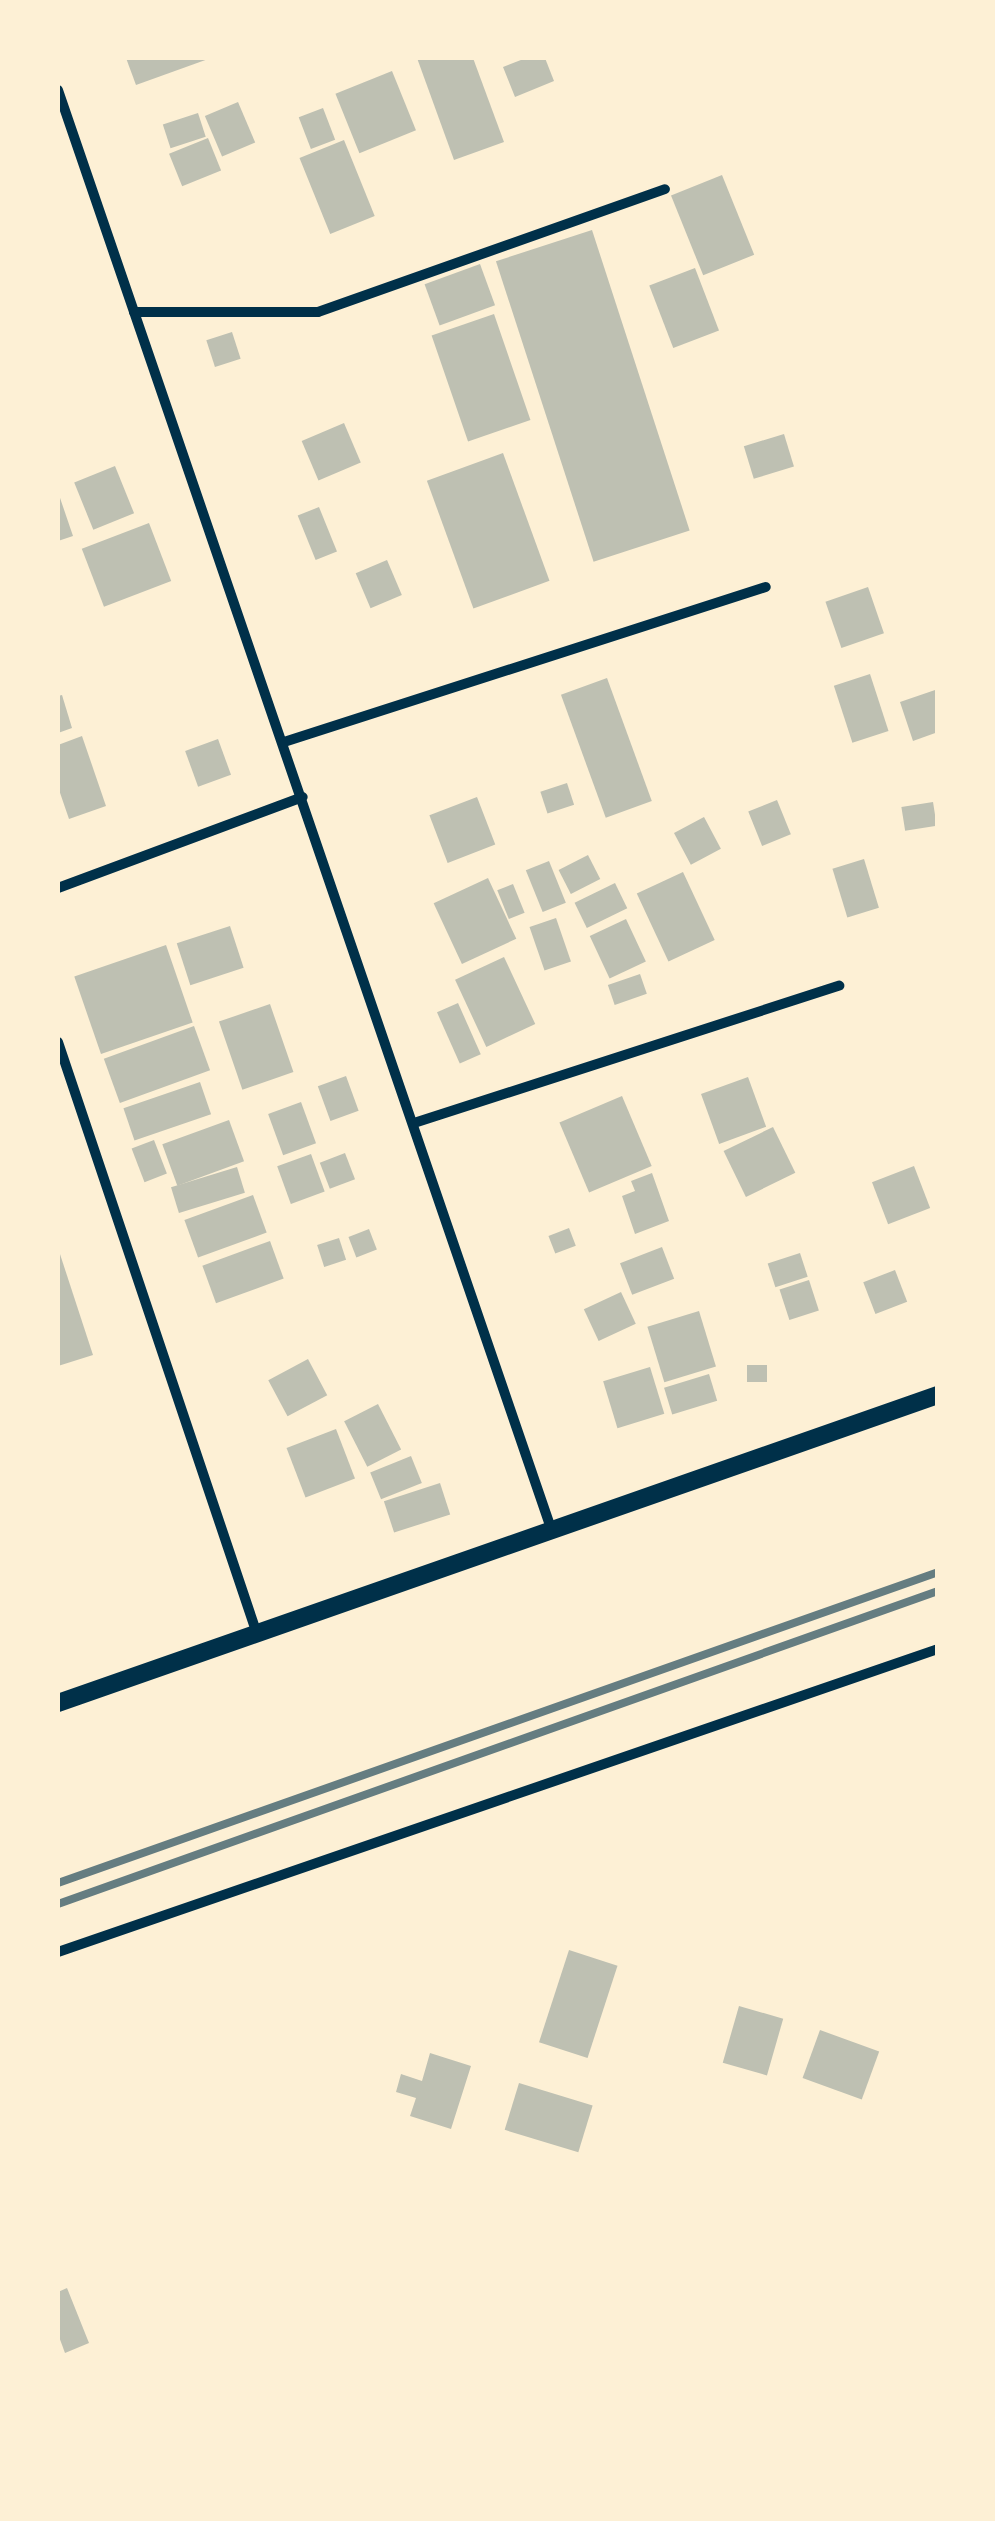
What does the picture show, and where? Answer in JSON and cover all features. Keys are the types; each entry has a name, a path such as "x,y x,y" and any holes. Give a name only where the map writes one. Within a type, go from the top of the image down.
{"street":[{"path":"58,90 553,1533"},
{"path":"134,312 318,312 665,189"},
{"path":"284,742 766,587"},
{"path":"58,888 303,797"},
{"path":"414,1122 839,986"},
{"path":"58,1042 257,1635"},
{"path":"58,1704 938,1396"},
{"path":"58,1952 938,1649"}],"building":[{"path":"126,58 211,58 136,85"},
{"path":"417,58 473,58 504,142 454,160"},
{"path":"526,58 545,58 554,81 515,97 503,67"},
{"path":"392,71 416,130 359,153 335,94"},
{"path":"238,102 255,143 222,157 205,116"},
{"path":"323,108 335,140 311,149 299,117"},
{"path":"198,113 206,137 171,148 163,124"},
{"path":"208,138 221,170 182,186 169,154"},
{"path":"344,140 375,216 330,234 299,158"},
{"path":"722,175 754,255 703,275 671,196"},
{"path":"592,230 690,531 594,562 496,261"},
{"path":"480,264 495,305 440,326 425,284"},
{"path":"695,268 719,331 673,348 649,286"},
{"path":"494,314 530,420 468,441 432,335"},
{"path":"232,332 241,359 215,367 206,340"},
{"path":"344,423 361,463 318,481 302,441"},
{"path":"784,434 794,467 754,479 744,446"},
{"path":"503,453 550,581 473,609 427,481"},
{"path":"115,466 134,513 93,530 74,482"},
{"path":"58,492 73,536 58,541"},
{"path":"319,507 337,552 316,560 298,516"},
{"path":"149,523 171,581 104,607 82,549"},
{"path":"387,560 402,595 371,608 356,573"},
{"path":"868,587 884,633 841,648 825,602"},
{"path":"870,674 889,731 852,743 834,686"},
{"path":"607,678 652,801 606,818 561,695"},
{"path":"938,689 938,732 913,741 900,702"},
{"path":"62,695 72,728 58,733 58,696"},
{"path":"82,736 106,806 69,819 58,787 58,745"},
{"path":"218,739 231,775 198,787 185,751"},
{"path":"567,783 574,805 547,814 540,792"},
{"path":"477,797 495,845 448,863 429,815"},
{"path":"777,800 791,834 762,846 748,812"},
{"path":"933,802 937,826 905,831 901,807"},
{"path":"704,817 721,849 691,865 674,833"},
{"path":"588,855 600,879 571,894 559,870"},
{"path":"864,859 879,908 847,917 832,869"},
{"path":"549,861 566,903 543,912 526,870"},
{"path":"683,872 715,940 668,962 637,894"},
{"path":"488,878 516,939 462,964 434,903"},
{"path":"615,883 627,908 587,928 575,903"},
{"path":"513,884 525,913 509,919 497,890"},
{"path":"556,918 571,961 545,971 530,927"},
{"path":"626,919 646,962 610,979 590,936"},
{"path":"230,926 244,968 190,985 177,943"},
{"path":"166,945 193,1023 101,1054 74,977"},
{"path":"504,957 535,1024 486,1047 455,980"},
{"path":"640,974 647,994 615,1005 608,985"},
{"path":"458,1003 481,1054 460,1064 437,1012"},
{"path":"270,1004 293,1072 242,1090 219,1022"},
{"path":"194,1026 210,1070 120,1103 104,1059"},
{"path":"346,1076 359,1111 330,1121 318,1086"},
{"path":"748,1077 766,1127 719,1144 701,1094"},
{"path":"200,1082 211,1114 134,1141 123,1108"},
{"path":"622,1096 652,1166 589,1193 559,1123"},
{"path":"301,1102 316,1143 283,1155 268,1114"},
{"path":"229,1120 244,1161 177,1186 162,1144"},
{"path":"773,1127 795,1173 746,1197 724,1151"},
{"path":"154,1140 167,1174 144,1182 132,1149"},
{"path":"345,1153 355,1179 330,1189 320,1163"},
{"path":"311,1154 325,1192 291,1204 277,1166"},
{"path":"914,1166 930,1208 888,1224 872,1182"},
{"path":"237,1167 245,1193 179,1213 171,1187"},
{"path":"652,1173 669,1221 635,1234 622,1196 635,1191 631,1181"},
{"path":"253,1195 267,1233 198,1258 184,1220"},
{"path":"569,1228 576,1246 555,1254 548,1236"},
{"path":"369,1229 377,1250 356,1257 348,1237"},
{"path":"339,1238 346,1260 324,1267 317,1245"},
{"path":"270,1241 284,1279 216,1303 202,1266"},
{"path":"662,1247 674,1279 632,1295 620,1263"},
{"path":"58,1248 93,1355 58,1366"},
{"path":"800,1253 808,1277 775,1287 768,1264"},
{"path":"895,1270 907,1302 875,1314 863,1282"},
{"path":"809,1280 819,1310 789,1320 780,1290"},
{"path":"621,1292 636,1324 599,1341 584,1309"},
{"path":"699,1311 716,1366 664,1382 647,1327"},
{"path":"308,1359 327,1395 288,1416 268,1380"},
{"path":"747,1365 767,1365 767,1382 747,1382"},
{"path":"650,1367 664,1414 617,1428 603,1381"},
{"path":"709,1374 717,1401 672,1415 664,1388"},
{"path":"378,1404 401,1449 367,1467 344,1421"},
{"path":"336,1429 355,1478 306,1497 287,1448"},
{"path":"411,1456 422,1483 381,1499 370,1472"},
{"path":"440,1483 450,1514 394,1533 384,1501"},
{"path":"569,1950 618,1966 588,2058 539,2042"},
{"path":"739,2006 783,2019 767,2075 723,2063"},
{"path":"820,2030 879,2052 862,2099 803,2078"},
{"path":"430,2053 471,2066 451,2129 410,2116 416,2098 396,2092 401,2074 422,2081"},
{"path":"519,2083 593,2106 578,2152 505,2130"},
{"path":"67,2288 89,2343 65,2353 58,2334 58,2292"}],"railway":[{"path":"58,1883 938,1572"},
{"path":"58,1904 938,1591"}]}
